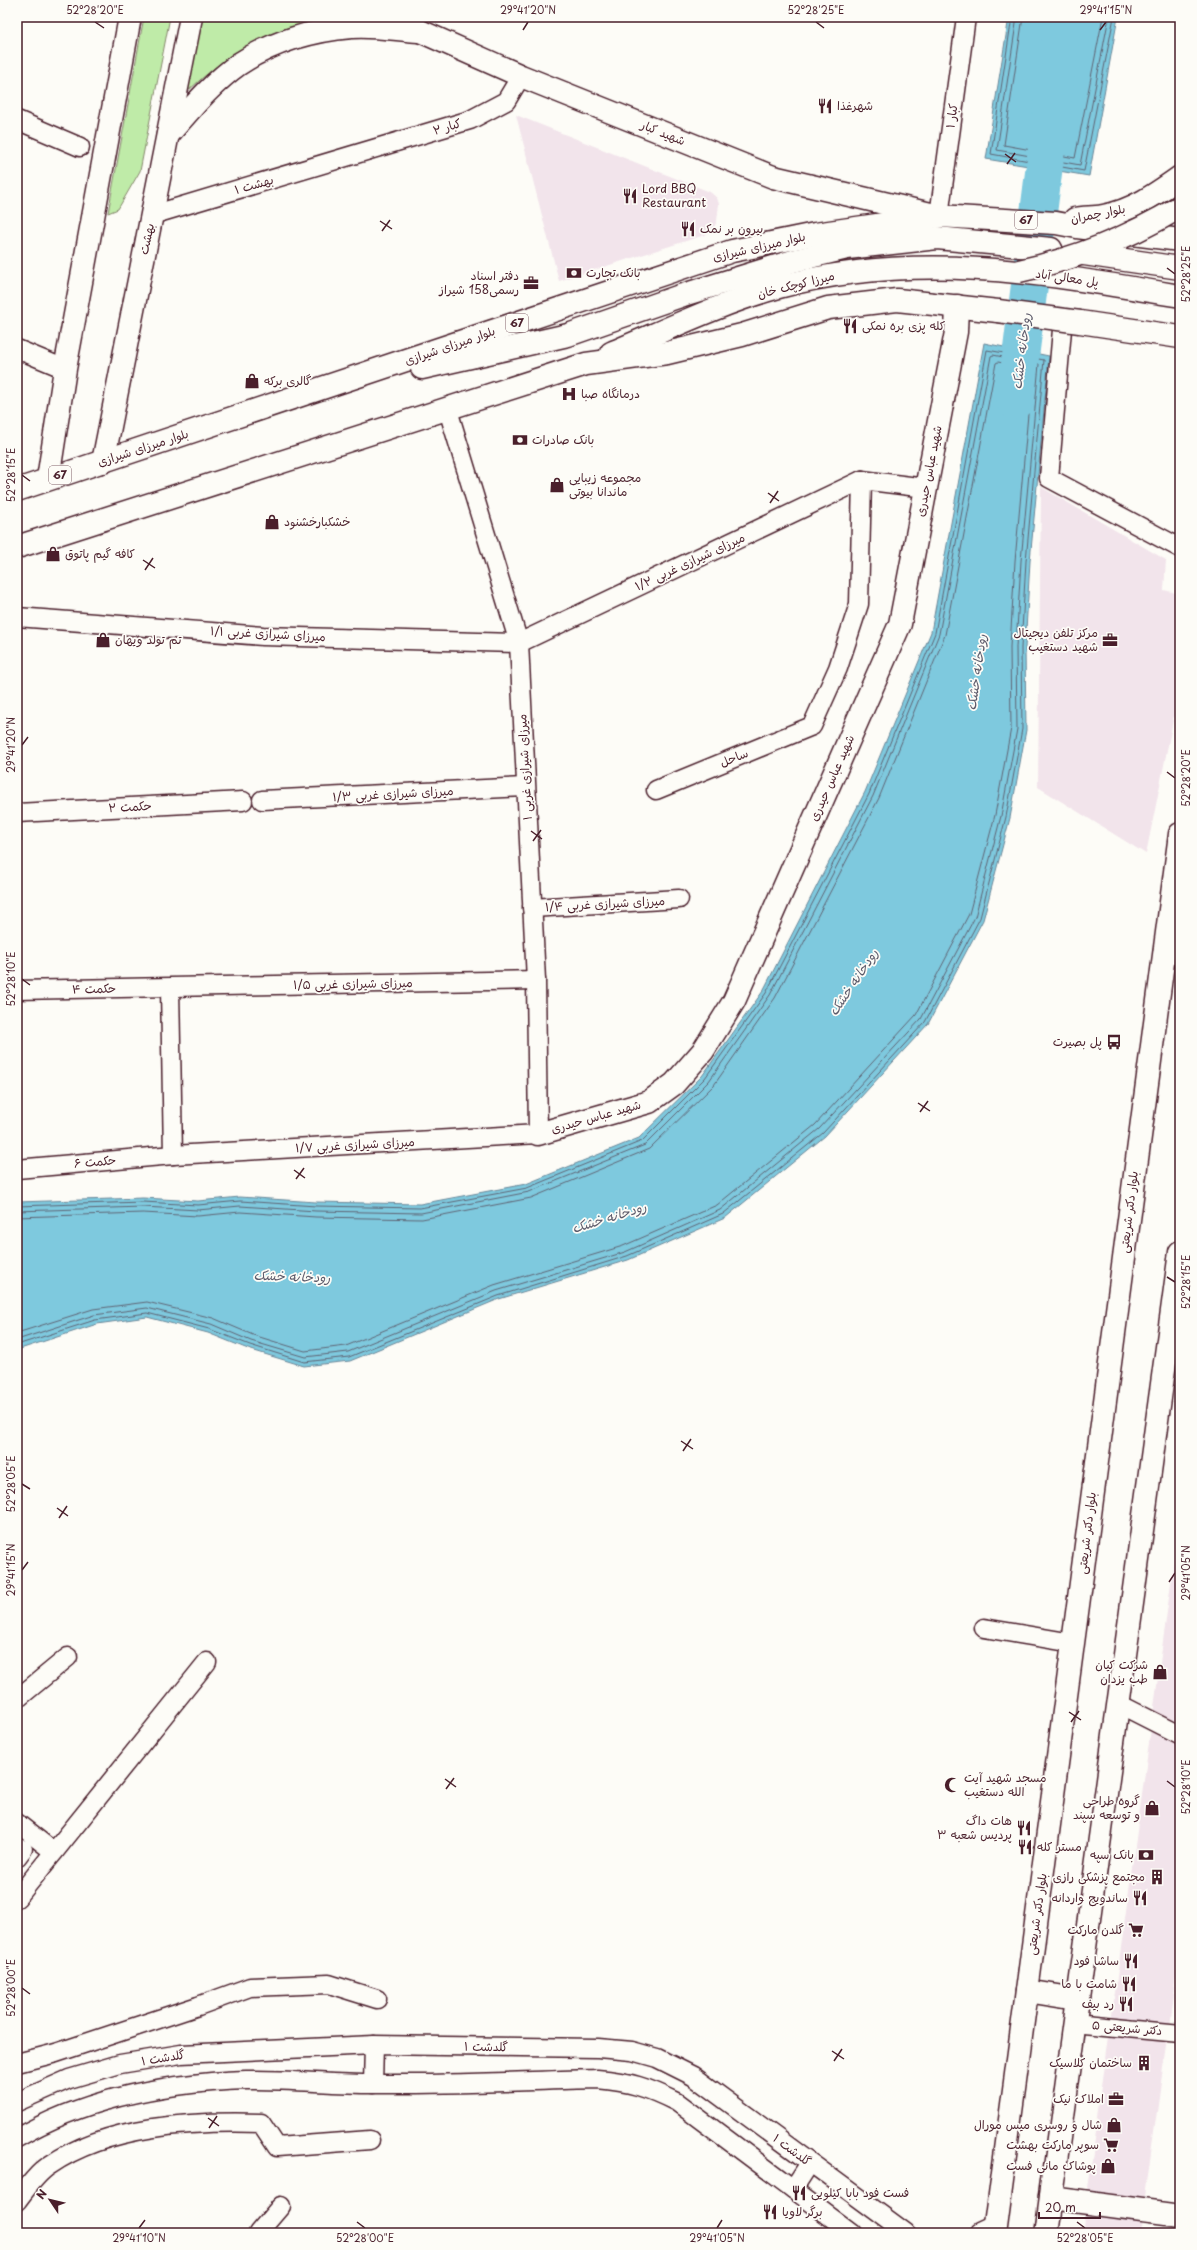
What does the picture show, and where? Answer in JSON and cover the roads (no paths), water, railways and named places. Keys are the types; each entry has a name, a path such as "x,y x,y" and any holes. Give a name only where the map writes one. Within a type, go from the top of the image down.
{"main road":[{"path":"48,479 65,369 130,17"},
{"name":"بهشت","path":"103,462 191,17"},
{"name":"شهید کبار","path":"398,17 420,31 521,76 773,177 939,216"},
{"path":"167,135 208,91 239,64 268,48 323,31 353,27 420,31"},
{"name":"بلوار چمران","path":"1080,222 1128,210 1145,201 1180,177"},
{"name":"پل معالی آباد","path":"1019,271 1058,263 1112,242 1150,225 1180,207"},
{"name":"بلوار میرزای شیرازی","path":"17,490 732,251 815,234 939,216 1080,222"},
{"path":"1080,222 1180,240"},
{"path":"294,398 568,335 771,268 847,248 937,238 1051,249 1180,268"},
{"name":"میرزا کوچک خان","path":"586,364 726,304 780,287 873,268 919,266 1019,271"},
{"name":"پل معالی آباد","path":"1019,271 1180,296"},
{"path":"17,547 448,410 586,364 667,354 742,335 828,308 897,300 1072,320 1179,336"},
{"name":"شهید عباس حیدری","path":"538,1134 649,1102 674,1084 704,1051 734,1001 900,624 956,332 957,306"},
{"name":"بلوار دکتر شریعتی","path":"991,2231 1027,1991 1180,834"},
{"path":"1046,2233 1117,1704 1180,1252"},
{"path":"1027,1991 1077,1999"},
{"path":"1050,2198 1180,2215"}],"street":[{"name":"۱ کبار","path":"939,216 966,17"},
{"name":"۲ کبار","path":"357,155 470,120 506,102 521,76"},
{"path":"17,120 80,147"},
{"name":"۱ بهشت","path":"152,215 357,155"},
{"path":"1072,320 1049,478 1180,548"},
{"path":"17,350 65,369"},
{"name":"۱ میرزای شیرازی غربی","path":"448,410 519,643 525,787 536,980 538,1134"},
{"path":"862,480 926,488"},
{"name":"۱/۲ میرزای شیرازی غربی","path":"519,643 862,480"},
{"name":"ساحل","path":"656,790 812,726 838,668 859,604 862,480"},
{"name":"۱/۱ میرزای شیرازی غربی","path":"17,617 263,636 519,643"},
{"name":"۱/۳ میرزای شیرازی غربی","path":"262,800 525,787"},
{"name":"۲ حکمت","path":"17,813 243,801"},
{"name":"۱/۴ میرزای شیرازی غربی","path":"532,908 679,899"},
{"name":"۱/۵ میرزای شیرازی غربی","path":"170,988 536,980"},
{"path":"170,988 173,1155"},
{"name":"۴ حکمت","path":"17,990 170,988"},
{"name":"۱/۷ میرزای شیرازی غربی","path":"173,1155 538,1134"},
{"name":"۶ حکمت","path":"17,1169 173,1155"},
{"path":"984,1628 1073,1643"},
{"path":"17,1699 68,1657"},
{"path":"17,1898 207,1662"},
{"path":"1117,1704 1180,1735"},
{"path":"17,1823 54,1852"},
{"path":"17,2063 56,2053 198,2006 250,1986 329,1984 377,2000"},
{"name":"۵ دکتر شریعتی","path":"1074,2023 1180,2033"},
{"path":"373,2084 374,2045"},
{"name":"گلدشت ۱","path":"17,2102 69,2079 120,2064 181,2054 374,2045 598,2048 632,2052 657,2058 693,2076 906,2233"},
{"path":"17,2138 80,2108 127,2095 184,2084 247,2080 373,2084 597,2079 626,2082 646,2087 677,2102 852,2233"},
{"path":"17,2201 49,2165 90,2142 158,2127 261,2124 277,2147 370,2140"},
{"path":"792,2189 810,2163"},
{"path":"258,2233 281,2206"}],"water":[{"path":"1009,17 1118,17 1089,176 986,159"},
{"path":"984,343 1049,356 1030,561 1025,648 1026,730 1010,818 983,920 928,1024 825,1136 725,1218 628,1260 499,1299 350,1361 304,1366 248,1349 208,1333 147,1317 97,1324 17,1350 17,1202 143,1198 198,1201 240,1197 316,1202 420,1204 526,1184 639,1138 702,1076 763,991 865,792 931,632"}],"waterway":[{"name":"رودخانه خشک","path":"1015,401 1063,17"}],"place":[{"name":"شهرغذا","path":"825,106"},
{"name":"Lord BBQ Restaurant","path":"630,196"},
{"name":"بیرون بر نمک","path":"688,229"},
{"name":"بانک تجارت","path":"574,273"},
{"name":"دفتر اسناد رسمی158 شیراز","path":"531,283"},
{"name":"کله پزی بره نمکی","path":"850,326"},
{"name":"گالری برکه","path":"252,381"},
{"name":"درمانگاه صبا","path":"569,394"},
{"name":"بانک صادرات","path":"520,440"},
{"name":"مجموعه زیبایی ماندانا بیوتی","path":"557,485"},
{"name":"خشکبارخشنود","path":"272,522"},
{"name":"کافه گیم پاتوق","path":"53,554"},
{"name":"تم تولد ویهان","path":"103,640"},
{"name":"مرکز تلفن دیجیتال شهید دستغیب","path":"1110,640"},
{"name":"پل بصیرت","path":"1114,1042"},
{"name":"شرکت کیان طب یزدان","path":"1160,1672"},
{"name":"مسجد شهید آیت الله دستغیب","path":"952,1785"},
{"name":"گروه طراحی و توسعه سپند","path":"1152,1808"},
{"name":"هات داگ پردیس شعبه ۳","path":"1024,1828"},
{"name":"مستر کله","path":"1025,1847"},
{"name":"بانک سپه","path":"1146,1855"},
{"name":"مجتمع پزشکی رازی","path":"1157,1877"},
{"name":"ساندویچ واردانه","path":"1140,1898"},
{"name":"گلدن مارکت","path":"1136,1930"},
{"name":"ساشا فود","path":"1131,1961"},
{"name":"شامت با ما","path":"1129,1984"},
{"name":"رد بیف","path":"1126,2004"},
{"name":"ساختمان کلاسیک","path":"1144,2063"},
{"name":"املاک نیک","path":"1116,2099"},
{"name":"شال و روسری میس مورال","path":"1114,2125"},
{"name":"سوپر مارکت بهشت","path":"1111,2145"},
{"name":"پوشاک مانی فست","path":"1108,2166"},
{"name":"فست فود بابا کیلویی","path":"799,2193"},
{"name":"برگر لاویا","path":"770,2212"}]}
